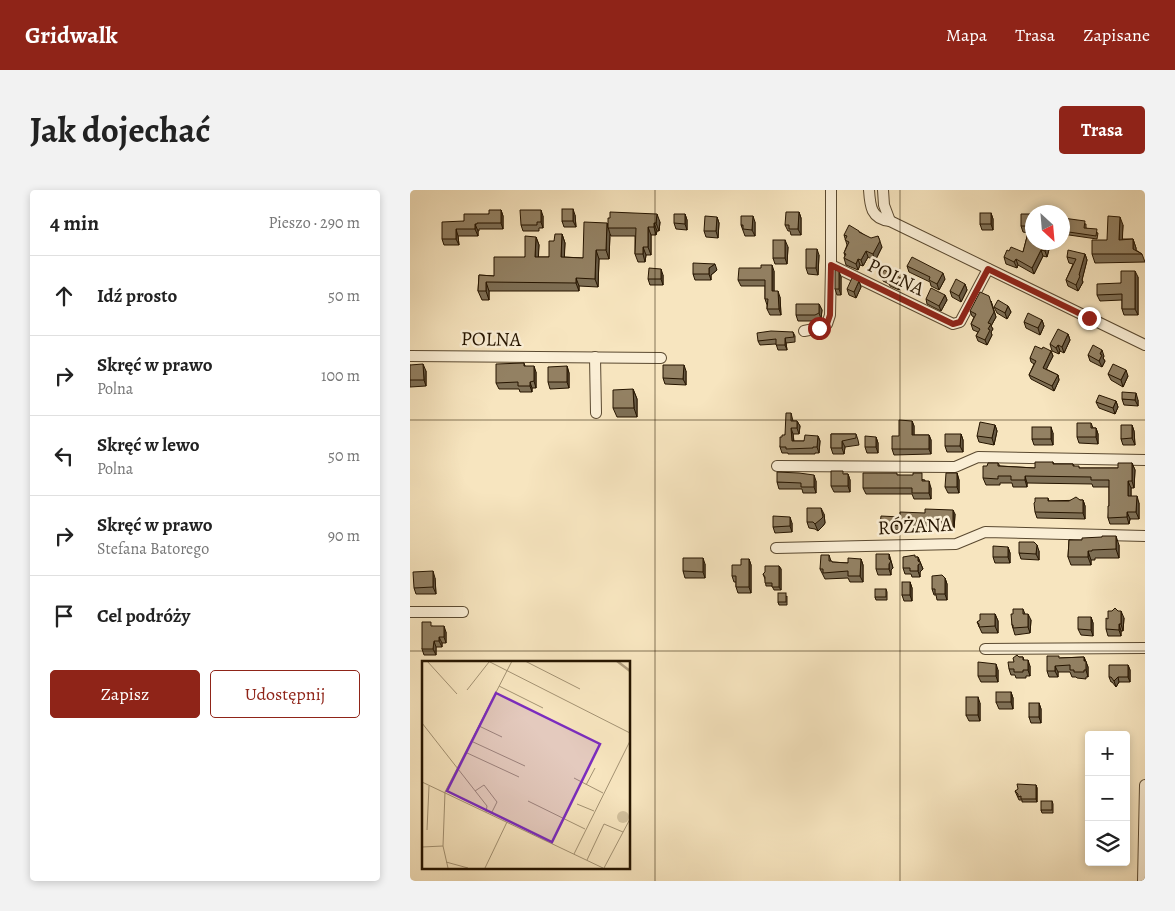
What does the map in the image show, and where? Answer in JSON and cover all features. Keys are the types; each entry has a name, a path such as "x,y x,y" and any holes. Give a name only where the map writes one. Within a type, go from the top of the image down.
{"street":[{"path":"804,331 827,324 830,315 831,190"},
{"path":"869,190 872,208 878,218 890,221 1145,345"},
{"path":"883,190 884,205 890,221"},
{"name":"POLNA","path":"831,265 953,324 960,322 988,269"},
{"name":"POLNA","path":"410,356 661,358"},
{"path":"595,357 596,413"},
{"path":"777,466 954,467 978,457 1145,460"},
{"name":"RÓŻANA","path":"776,548 956,544 986,532 1145,536"},
{"path":"410,612 463,612"},
{"path":"985,649 1145,648"},
{"path":"1143,881 1145,785"}],"building":[{"path":"562,209 573,209 573,221 562,221"},
{"path":"489,210 501,210 501,223 477,223 475,224 475,229 456,229 456,239 442,239 442,222 464,221 464,214 489,214"},
{"path":"520,210 541,210 541,222 537,222 537,225 521,225"},
{"path":"610,212 657,214 654,227 648,227 648,247 643,247 643,254 635,254 636,228 608,228"},
{"path":"786,212 799,212 798,229 789,229 789,225 785,225"},
{"path":"980,213 991,213 991,224 980,224"},
{"path":"674,214 685,214 685,224 674,223"},
{"path":"1021,214 1025,214 1025,226 1021,226"},
{"path":"705,216 717,217 716,231 704,231"},
{"path":"741,216 753,216 752,230 743,229"},
{"path":"1108,216 1120,217 1119,240 1133,239 1133,249 1142,254 1092,254 1092,240 1107,240"},
{"path":"1070,219 1085,221 1084,228 1097,229 1096,236 1070,232"},
{"path":"584,222 607,223 606,250 596,250 595,279 576,278 576,283 486,282 486,291 478,291 479,275 494,276 494,257 525,257 525,236 536,237 535,257 549,257 549,241 554,241 555,234 562,234 561,257 583,258"},
{"path":"849,225 871,238 878,236 880,241 873,254 866,251 861,260 858,259 856,264 844,258 849,242 845,240 847,236 844,235"},
{"path":"773,240 785,240 785,258 773,258"},
{"path":"1025,244 1025,250 1041,250 1032,268 1016,259 1014,262 1004,257 1007,250 1009,251 1011,247 1023,252"},
{"path":"806,249 817,249 816,268 806,268"},
{"path":"1068,250 1085,254 1076,285 1066,280 1076,259 1067,257"},
{"path":"912,257 943,273 937,284 929,280 930,277 907,266"},
{"path":"693,263 715,264 709,268 709,274 693,274"},
{"path":"761,265 772,265 772,291 778,291 779,309 767,309 768,299 765,299 765,280 738,280 739,268 761,268"},
{"path":"649,268 661,269 661,279 648,279"},
{"path":"835,270 839,271 839,289 835,289"},
{"path":"884,270 901,278 897,285 881,276"},
{"path":"1121,271 1135,271 1135,309 1122,309 1122,294 1097,295 1097,284 1121,283"},
{"path":"852,278 859,281 854,292 847,289"},
{"path":"956,279 965,284 959,296 950,291"},
{"path":"931,288 945,295 939,306 926,299"},
{"path":"980,292 989,296 994,312 988,323 991,324 988,329 990,330 985,340 976,336 980,329 971,324 976,314 970,311"},
{"path":"998,300 1008,306 1005,313 994,307"},
{"path":"796,304 819,304 819,313 815,315 796,315"},
{"path":"1028,313 1042,320 1038,328 1024,322"},
{"path":"1058,329 1068,334 1062,347 1058,345 1056,348 1050,344"},
{"path":"771,331 793,332 794,337 785,338 785,345 776,345 776,339 758,341 757,333"},
{"path":"1093,345 1102,350 1099,361 1088,355"},
{"path":"1035,346 1051,351 1043,368 1058,375 1052,386 1029,375 1036,361 1030,358"},
{"path":"524,363 524,366 534,366 534,381 530,382 530,386 518,386 518,382 496,383 496,364"},
{"path":"423,364 424,380 410,380 410,365"},
{"path":"1113,364 1126,370 1121,380 1108,374"},
{"path":"663,365 684,365 683,379 663,378"},
{"path":"567,366 567,382 548,382 548,367"},
{"path":"633,389 634,408 613,408 613,390"},
{"path":"1122,392 1136,393 1135,400 1122,399"},
{"path":"1099,395 1116,401 1113,408 1096,402"},
{"path":"786,413 791,413 791,421 797,421 797,428 791,428 792,441 804,441 805,435 818,436 817,447 786,449 786,447 780,447 780,437 785,435"},
{"path":"899,420 912,421 912,435 929,435 929,449 892,449 892,436 899,436"},
{"path":"980,422 995,425 992,438 977,436"},
{"path":"1077,423 1091,423 1091,428 1096,428 1096,437 1077,437"},
{"path":"1121,425 1132,425 1132,438 1121,439"},
{"path":"1032,427 1051,427 1051,439 1032,439"},
{"path":"831,434 856,434 856,438 842,441 842,448 831,448"},
{"path":"945,434 961,434 960,446 945,446"},
{"path":"865,436 876,437 876,447 865,447"},
{"path":"1035,462 1073,464 1073,466 1079,466 1079,468 1118,468 1118,463 1132,463 1132,481 1128,481 1128,496 1137,496 1136,512 1127,512 1127,517 1108,518 1109,480 1091,480 1091,477 1025,476 1025,480 1011,480 1011,476 998,476 998,479 983,478 983,466 987,466 988,463 998,463 998,466 1035,468"},
{"path":"831,471 843,471 843,474 848,474 848,486 831,486"},
{"path":"777,472 814,475 814,487 801,487 801,483 777,482"},
{"path":"863,473 913,475 913,473 922,473 922,481 929,481 929,493 912,493 912,488 863,488"},
{"path":"946,473 957,473 957,487 945,487"},
{"path":"1076,497 1083,500 1083,513 1035,512 1035,498 1048,498 1048,501 1069,501"},
{"path":"807,508 821,508 823,517 815,524 807,522"},
{"path":"925,509 953,510 953,526 941,525 941,521 913,521 913,526 880,525 881,516 900,517 900,512 925,513"},
{"path":"773,516 790,517 790,526 773,527"},
{"path":"1116,536 1116,549 1088,551 1088,557 1068,557 1069,540 1082,540 1082,538"},
{"path":"1019,542 1034,542 1037,545 1036,554 1019,553"},
{"path":"993,546 1008,547 1008,557 993,557"},
{"path":"876,554 889,554 891,561 889,569 876,569"},
{"path":"821,555 829,555 829,561 832,562 848,563 848,558 861,559 860,576 848,576 848,571 823,573 823,569 820,569"},
{"path":"915,555 921,563 918,565 918,571 910,571 910,568 903,568 903,557"},
{"path":"683,558 703,558 703,572 683,571"},
{"path":"741,559 749,559 749,587 736,587 736,576 732,576 732,565 741,565"},
{"path":"765,566 779,566 779,587 772,587 772,583 765,583 763,574"},
{"path":"433,571 433,587 414,588 413,572"},
{"path":"942,575 945,578 945,594 935,594 935,589 932,589 932,576"},
{"path":"902,582 910,582 910,595 902,595"},
{"path":"875,589 886,589 886,597 875,597"},
{"path":"778,593 786,593 786,602 778,602"},
{"path":"1115,608 1121,611 1119,630 1106,629 1108,611 1112,611"},
{"path":"1013,609 1023,609 1023,614 1028,614 1028,627 1013,628 1011,614 1013,614"},
{"path":"980,614 995,614 995,626 979,627 977,622 980,620"},
{"path":"1078,617 1091,617 1091,630 1078,629"},
{"path":"422,622 431,622 431,626 444,626 444,637 439,637 439,641 434,641 433,649 422,649"},
{"path":"1017,655 1023,657 1023,660 1028,660 1028,670 1014,672 1014,669 1009,669 1008,662 1014,662 1013,658"},
{"path":"1047,656 1059,656 1059,658 1084,657 1086,670 1084,672 1074,672 1074,670 1070,670 1070,665 1055,666 1055,671 1047,671"},
{"path":"978,662 996,664 996,676 978,676"},
{"path":"1109,665 1128,665 1128,677 1118,677 1114,681 1109,677"},
{"path":"996,692 1011,692 1011,702 996,702"},
{"path":"966,697 978,697 978,715 966,715"},
{"path":"1029,703 1039,703 1039,717 1029,717"},
{"path":"1017,784 1036,785 1036,799 1021,799 1021,796 1018,797 1015,791 1018,789"},
{"path":"1041,801 1052,801 1052,810 1041,810"}],"route":[{"path":"819,328 827,324 830,315 831,265 953,324 960,322 988,269 1089,318"}]}
